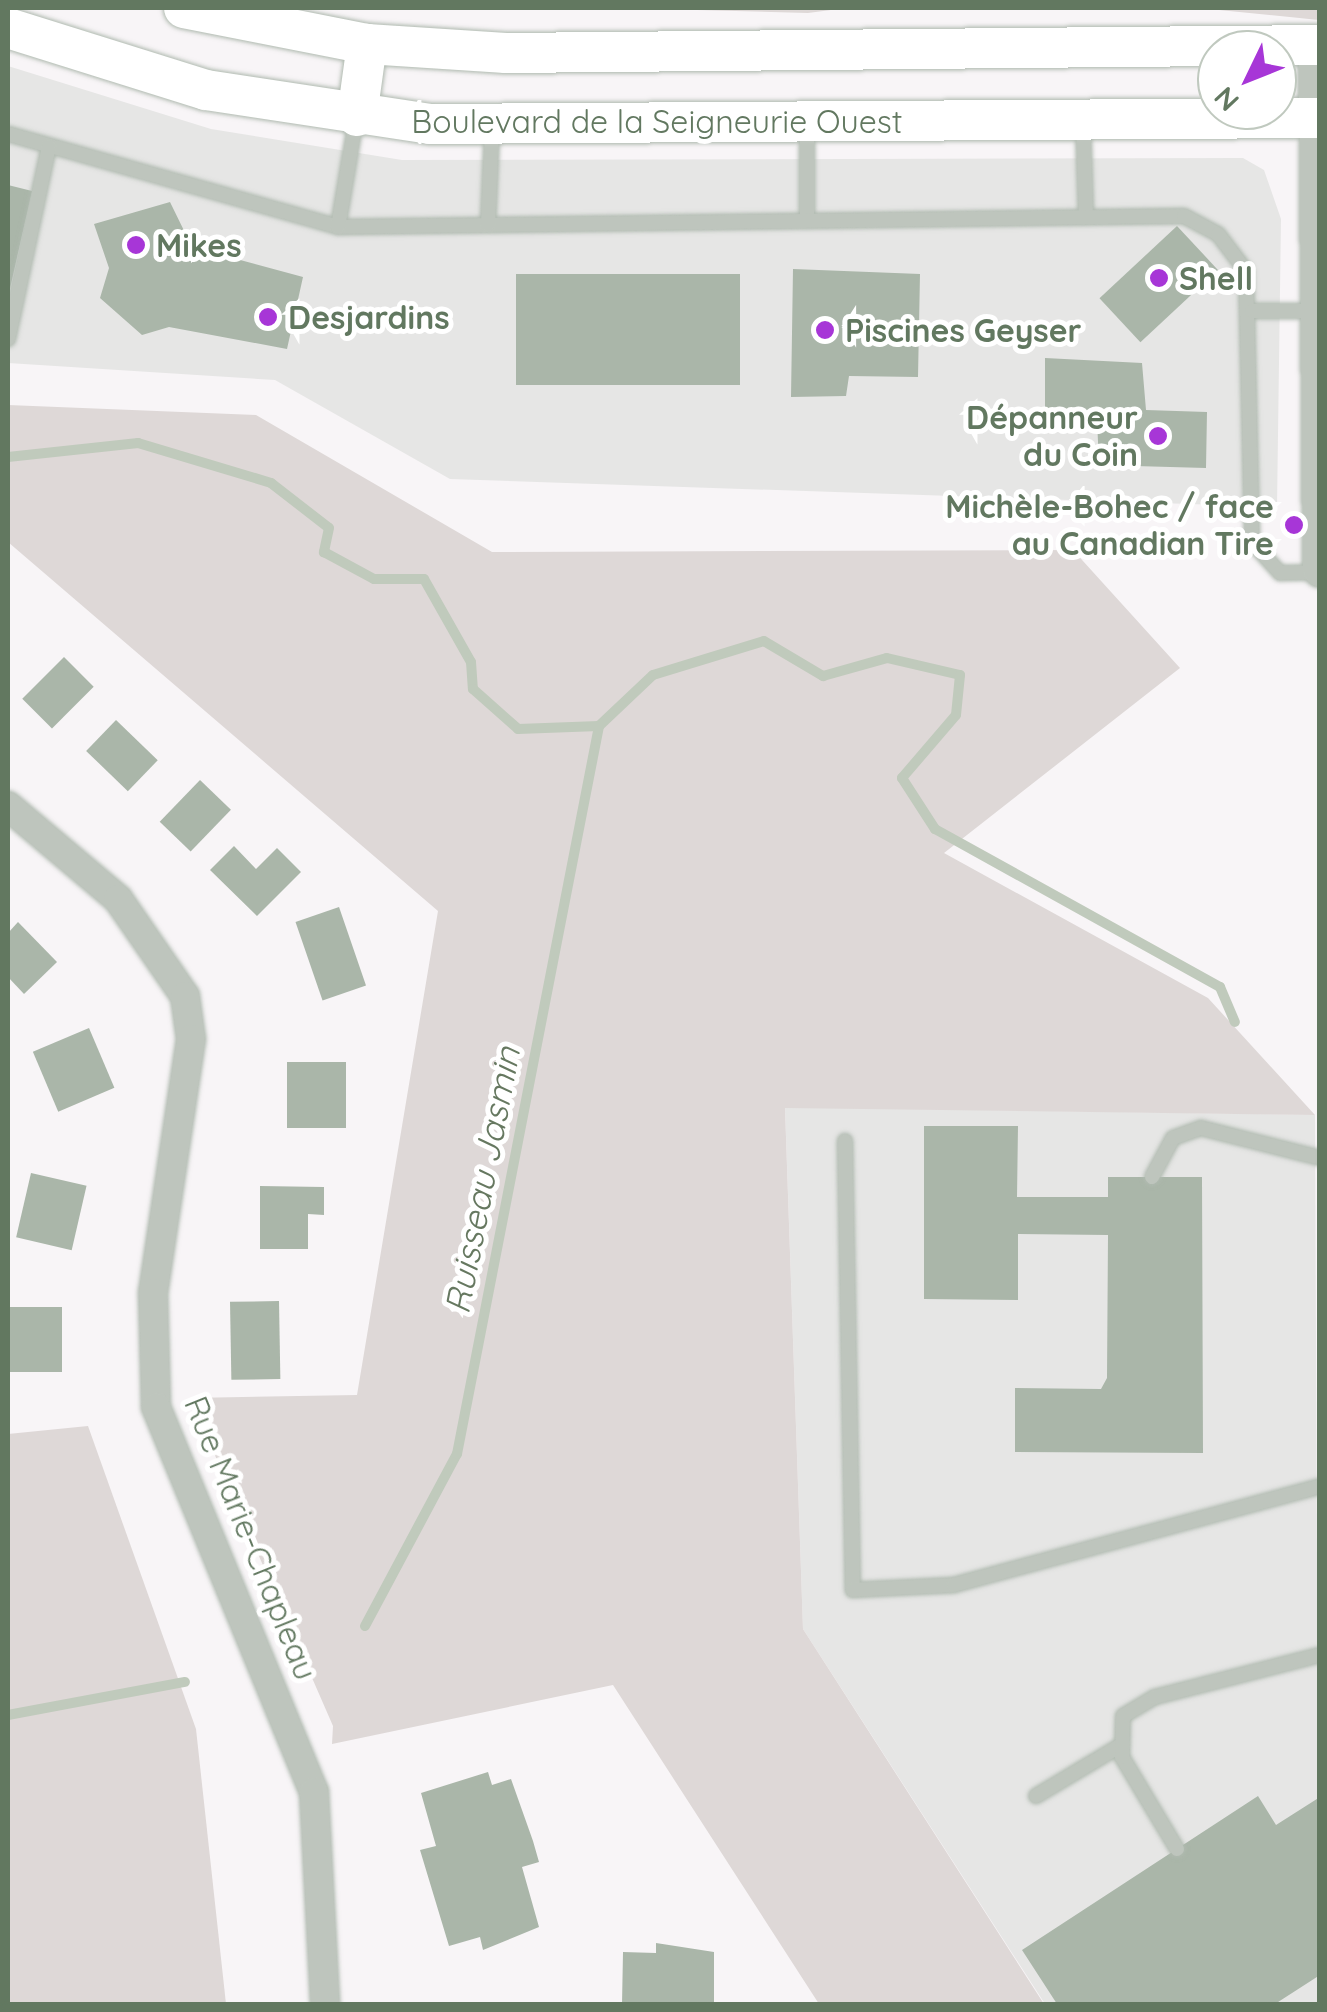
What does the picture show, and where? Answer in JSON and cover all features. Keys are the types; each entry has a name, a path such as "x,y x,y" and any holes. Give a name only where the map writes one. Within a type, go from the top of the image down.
{"main road":[{"path":"184,8 367,44 624,53 1318,45"},
{"name":"Boulevard de la Seigneurie Ouest","path":"8,28 161,79 356,116 492,128 1317,118"},
{"path":"356,116 367,44"}],"street":[{"path":"1318,45 1320,571"},
{"name":"Rue Marie-Chapleau","path":"8,806 118,899 185,996 190,1039 153,1293 156,1407 311,1781 324,1862 325,2004"}],"lane":[{"path":"338,227 356,116"},
{"path":"1083,120 1086,217"},
{"path":"807,123 808,221"},
{"path":"488,225 492,128"},
{"path":"8,134 338,227 1184,216 1218,234 1246,271 1252,311 1252,542 1280,573 1320,571"},
{"path":"8,340 49,146"},
{"path":"1252,311 1317,311"},
{"path":"1152,1177 1172,1138 1201,1128 1320,1158"},
{"path":"845,1141 852,1590 954,1585 1320,1486"},
{"path":"1178,1849 1118,1747 1119,1725 1142,1702 1320,1654"},
{"path":"1036,1796 1118,1747"}],"shaded area":[{"path":"621,8 846,8 808,13"},
{"path":"1199,8 1319,8 1319,20"},
{"path":"8,66 211,129 402,160 1243,158 1264,170 1281,219 1277,507 450,479 275,380 8,363"},
{"path":"8,405 256,415 492,552 1073,550 1180,668 944,853 1208,998 1315,1115 785,1108 803,1629 1044,2004 819,2004 613,1685 332,1744 333,1726 190,1398 357,1395 438,911 8,542"},
{"path":"785,1107 1315,1115 1319,2004 1045,2004 803,1629"},
{"path":"88,1426 196,1729 226,2004 8,2004 8,1434"}],"building":[{"path":"8,185 32,191 9,293 8,293"},
{"path":"170,202 192,247 303,277 287,349 169,327 142,335 100,298 109,268 94,224"},
{"path":"1177,226 1218,270 1140,342 1099,298"},
{"path":"793,269 920,274 918,377 849,376 846,396 791,397"},
{"path":"516,274 740,274 740,385 516,385"},
{"path":"1045,358 1142,363 1146,410 1207,412 1206,468 1099,465 1097,419 1045,418"},
{"path":"64,657 94,687 52,728 22,699"},
{"path":"116,720 158,760 128,791 86,751"},
{"path":"200,780 231,810 191,852 160,822"},
{"path":"234,846 256,869 277,848 301,872 257,916 210,870"},
{"path":"339,907 366,985 323,1000 296,922"},
{"path":"18,922 57,962 24,994 8,977 8,933"},
{"path":"89,1028 114,1088 58,1112 33,1052"},
{"path":"287,1062 346,1062 346,1128 287,1128"},
{"path":"924,1126 1018,1126 1017,1197 1108,1197 1108,1177 1202,1177 1203,1453 1015,1452 1015,1388 1101,1389 1107,1378 1108,1235 1018,1234 1018,1300 924,1299"},
{"path":"31,1173 87,1186 72,1250 16,1237"},
{"path":"260,1186 324,1187 324,1215 308,1214 308,1249 260,1249"},
{"path":"279,1301 280,1379 231,1380 230,1302"},
{"path":"8,1307 62,1307 62,1372 8,1372"},
{"path":"488,1772 492,1785 511,1779 533,1841 539,1862 522,1867 539,1927 483,1950 480,1937 449,1946 420,1850 436,1846 421,1793"},
{"path":"1258,1796 1276,1825 1320,1797 1320,1975 1275,2004 1057,2004 1022,1950"},
{"path":"656,1943 714,1952 714,2004 622,2004 623,1952 656,1953"}],"waterway":[{"path":"8,457 138,443 271,483 329,528 324,552 374,579 424,579 471,662 473,689 518,729 599,726 653,675 764,641 823,676 887,658 960,675 956,715 902,778 935,829 1220,987 1235,1022"},
{"name":"Ruisseau Jasmin","path":"365,1626 457,1454 599,726"},
{"name":"Ruisseau Jasmin","path":"8,1715 185,1682"}],"place":[{"name":"Mikes","path":"136,245"},
{"name":"Shell","path":"1159,278"},
{"name":"Desjardins","path":"268,317"},
{"name":"Piscines Geyser","path":"825,330"},
{"name":"Dépanneur du Coin","path":"1158,436"},
{"name":"Michèle-Bohec / face au Canadian Tire","path":"1294,525"}]}
